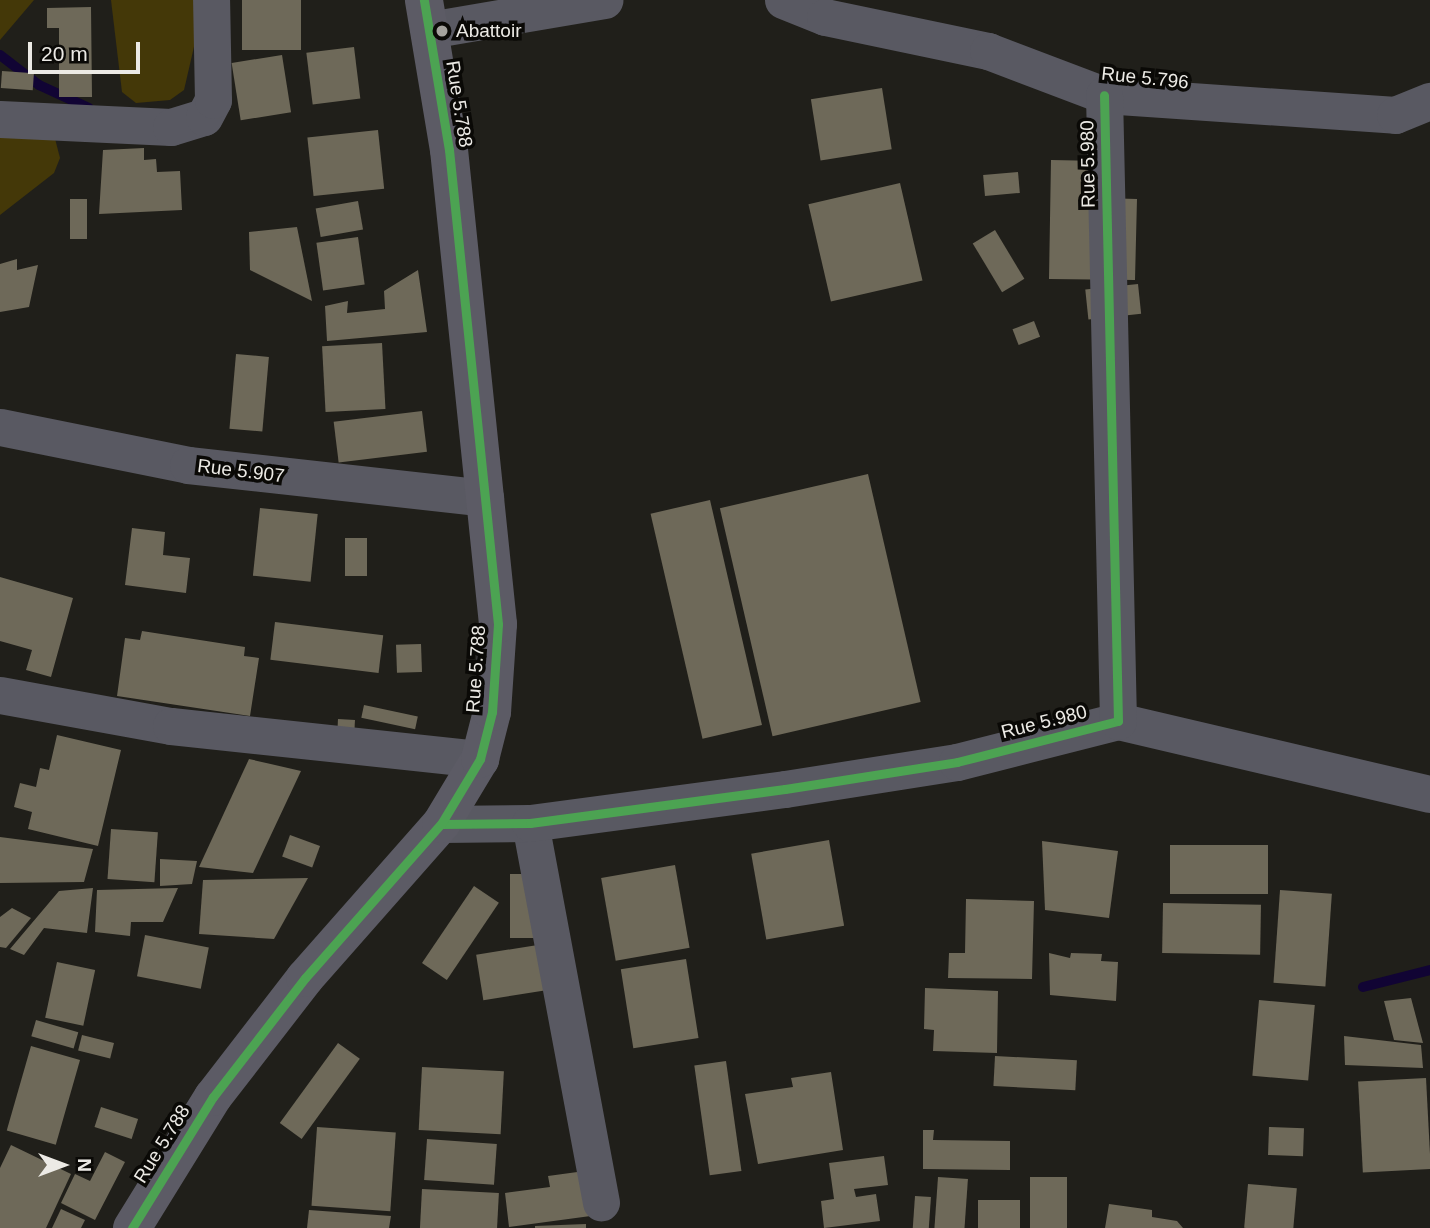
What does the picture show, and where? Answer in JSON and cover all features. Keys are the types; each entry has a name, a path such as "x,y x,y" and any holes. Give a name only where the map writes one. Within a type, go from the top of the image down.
{"street":[{"path":"0,119 171,127 204,117 213,100 211,0"},
{"path":"427,15 604,0"},
{"name":"Rue 5.796","path":"783,0 825,17 988,51 1104,95 1395,115 1430,101"},
{"name":"Rue 5.788","path":"132,1228 212,1097 305,978 441,824 480,759 497,673 485,498 449,150 427,15"},
{"name":"Rue 5.980","path":"441,824 530,823 957,762 1118,721 1104,95"},
{"name":"Rue 5.907","path":"0,427 188,465 485,498"},
{"path":"0,695 171,726 480,759"},
{"path":"1118,721 1430,794"},
{"path":"530,823 601,1202"}],"shaded area":[{"path":"0,0 34,0 0,40"},
{"path":"111,0 195,0 199,25 184,90 170,100 136,103 122,92"},
{"path":"0,101 52,127 60,158 54,173 0,215"}],"building":[{"path":"242,0 301,0 301,50 242,50"},
{"path":"91,7 92,97 59,97 59,28 47,28 47,8"},
{"path":"354,47 360,99 313,104 306,53"},
{"path":"282,55 291,112 241,120 232,63"},
{"path":"2,71 34,73 33,90 1,88"},
{"path":"882,88 892,149 821,160 811,99"},
{"path":"378,130 384,189 314,196 307,137"},
{"path":"144,148 144,160 156,159 157,172 180,171 182,210 99,214 103,150"},
{"path":"1051,160 1102,161 1102,198 1137,199 1135,280 1049,279"},
{"path":"1018,172 1020,193 985,196 983,175"},
{"path":"900,183 922,280 831,302 808,204"},
{"path":"70,199 87,199 87,239 70,239"},
{"path":"358,201 363,230 321,237 316,208"},
{"path":"297,227 312,301 250,270 249,232"},
{"path":"995,230 1024,279 1002,292 973,243"},
{"path":"358,237 365,285 323,290 316,243"},
{"path":"17,259 17,270 38,265 29,307 0,312 0,264"},
{"path":"418,270 427,332 327,341 325,306 348,301 347,313 385,309 384,291"},
{"path":"1138,284 1141,314 1088,319 1085,290"},
{"path":"1034,321 1040,337 1019,345 1013,329"},
{"path":"382,343 385,409 326,412 322,346"},
{"path":"236,354 269,357 262,432 229,429"},
{"path":"422,411 427,452 339,463 334,422"},
{"path":"868,474 921,702 773,736 720,508"},
{"path":"710,500 762,725 703,739 651,514"},
{"path":"260,508 318,514 311,582 253,576"},
{"path":"132,528 165,532 163,555 190,558 186,593 125,585"},
{"path":"345,538 367,538 367,576 345,576"},
{"path":"0,577 73,598 51,677 26,670 32,650 0,641"},
{"path":"275,622 383,635 379,673 270,660"},
{"path":"142,631 245,647 244,656 259,658 250,716 117,696 125,638 140,640"},
{"path":"421,644 422,672 397,673 396,645"},
{"path":"364,705 418,716 415,729 361,718"},
{"path":"338,719 355,720 353,749 336,748"},
{"path":"57,735 121,750 98,846 28,829 32,812 14,807 20,783 36,787 40,768 49,770"},
{"path":"249,759 301,771 253,873 199,867"},
{"path":"111,829 158,832 154,882 108,879"},
{"path":"290,835 320,846 312,868 282,857"},
{"path":"0,837 93,849 84,882 0,883"},
{"path":"829,840 844,926 766,939 751,854"},
{"path":"1042,841 1118,851 1109,918 1045,910"},
{"path":"1170,845 1268,845 1268,894 1170,894"},
{"path":"160,859 197,861 192,884 160,886"},
{"path":"675,865 690,948 616,961 601,878"},
{"path":"510,874 553,874 553,938 510,938"},
{"path":"308,878 274,939 199,934 203,880"},
{"path":"474,886 499,903 447,980 422,963"},
{"path":"93,888 87,933 44,928 24,955 10,949 59,891"},
{"path":"178,888 163,922 131,922 130,936 95,932 97,890"},
{"path":"1280,890 1332,894 1325,986 1274,983"},
{"path":"966,899 1034,901 1032,979 948,978 949,953 965,953"},
{"path":"1163,903 1261,905 1260,955 1162,953"},
{"path":"12,908 31,918 6,948 0,947 0,917"},
{"path":"145,935 209,947 201,989 137,976"},
{"path":"569,940 576,985 483,1000 476,955"},
{"path":"1049,953 1070,958 1071,953 1102,954 1101,961 1118,962 1116,1001 1050,995"},
{"path":"686,959 699,1038 633,1048 621,969"},
{"path":"57,962 95,970 83,1026 45,1018"},
{"path":"925,988 998,991 997,1053 933,1051 934,1030 924,1029"},
{"path":"1411,998 1423,1043 1394,1040 1384,1001"},
{"path":"1259,1000 1315,1005 1308,1081 1252,1076"},
{"path":"36,1020 78,1032 74,1048 31,1036"},
{"path":"82,1035 114,1043 110,1059 78,1051"},
{"path":"1344,1036 1421,1045 1423,1068 1345,1065"},
{"path":"338,1043 360,1059 302,1139 280,1123"},
{"path":"31,1046 80,1060 56,1145 7,1131"},
{"path":"995,1056 1077,1060 1075,1090 993,1086"},
{"path":"726,1061 741,1171 710,1175 694,1065"},
{"path":"422,1067 504,1071 501,1134 419,1130"},
{"path":"831,1072 843,1150 758,1164 745,1094 793,1087 791,1078"},
{"path":"1426,1078 1430,1169 1363,1172 1358,1082"},
{"path":"101,1107 138,1119 132,1139 95,1127"},
{"path":"317,1127 396,1133 390,1211 311,1206"},
{"path":"1269,1127 1304,1128 1303,1156 1268,1155"},
{"path":"923,1130 934,1130 933,1140 1010,1141 1010,1170 923,1169"},
{"path":"427,1139 497,1144 494,1185 424,1180"},
{"path":"11,1145 71,1174 46,1228 0,1228 0,1168"},
{"path":"105,1152 125,1162 95,1220 61,1203 75,1174 90,1181"},
{"path":"884,1156 888,1185 854,1189 856,1197 876,1194 880,1221 824,1228 821,1201 834,1199 829,1163"},
{"path":"592,1170 598,1215 509,1227 505,1193 550,1187 548,1176"},
{"path":"938,1177 968,1179 965,1228 934,1228"},
{"path":"1030,1177 1067,1177 1067,1228 1030,1228"},
{"path":"1248,1184 1297,1188 1293,1228 1244,1228"},
{"path":"422,1189 499,1193 497,1228 420,1228"},
{"path":"915,1196 931,1197 929,1228 913,1228"},
{"path":"978,1200 1020,1200 1020,1228 978,1228"},
{"path":"1109,1204 1152,1210 1152,1217 1177,1221 1183,1228 1105,1228"},
{"path":"61,1209 85,1220 81,1228 52,1228"},
{"path":"309,1210 391,1216 389,1228 307,1228"},
{"path":"586,1224 586,1228 535,1228 535,1226"}],"waterway":[{"path":"0,55 39,85 89,108"},
{"path":"1363,987 1430,970"}],"cycle path":[{"path":"132,1228 213,1097 305,978 441,824 480,759 492,712 498,624 449,150 424,0"},
{"path":"441,824 530,823 785,789 957,762 1118,721 1104,95"}],"place":[{"name":"Abattoir","path":"442,31"}]}
